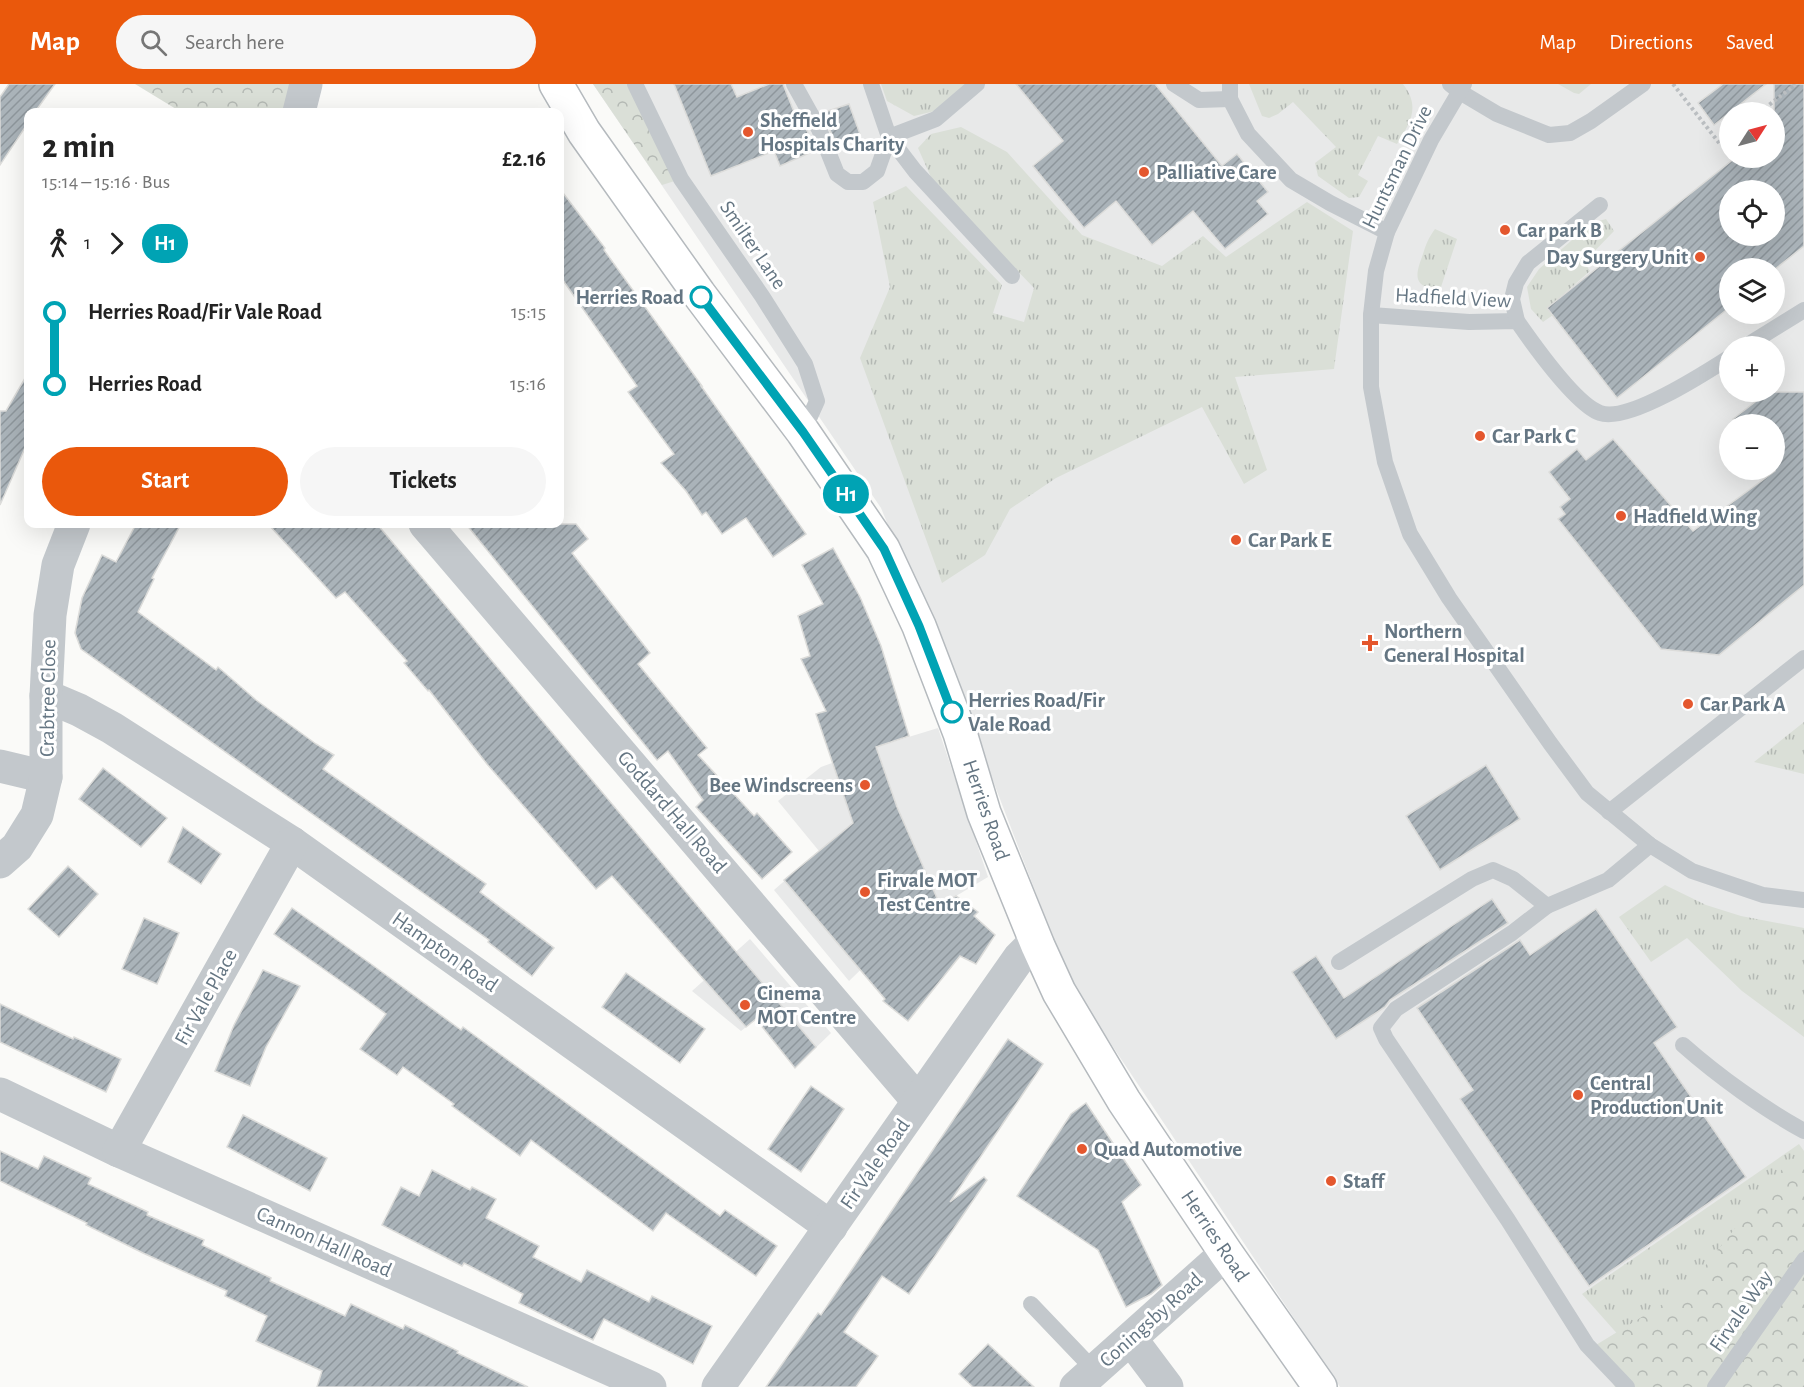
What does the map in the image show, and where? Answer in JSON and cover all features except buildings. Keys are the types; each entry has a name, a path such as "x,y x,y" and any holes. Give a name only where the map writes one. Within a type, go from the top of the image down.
{"main road":[{"name":"Herries Road","path":"556,84 584,132 699,294 803,432 884,549 915,617 960,733 984,813 1059,992 1124,1101 1320,1387"}],"street":[{"path":"300,108 306,84"},
{"name":"Crabtree Close","path":"0,862 17,847 38,814 46,777 46,696 50,615 58,565 73,528"},
{"name":"Goddard Hall Road","path":"428,528 918,1101"},
{"name":"Hampton Road","path":"46,696 112,728 292,843 831,1227"},
{"path":"0,766 46,777"},
{"name":"Fir Vale Place","path":"119,1151 292,843"},
{"name":"Fir Vale Road","path":"718,1387 1019,958 1027,950 1038,946"},
{"name":"Cannon Hall Road","path":"0,1094 119,1151 650,1387"},
{"name":"Coningsby Road","path":"1086,1379 1226,1253"},
{"path":"1131,1339 1167,1387"}],"lane":[{"name":"Smilter Lane","path":"635,84 681,179 762,296 805,364 817,401 803,432"},
{"path":"794,84 819,129 837,174 848,182 862,182 877,171 889,137 936,118 977,84"},
{"path":"871,84 889,137 915,171 1012,276"},
{"path":"1174,84 1199,100 1230,92 1248,134 1291,180 1388,232"},
{"path":"1458,87 1497,114 1549,135 1570,133 1643,84"},
{"name":"Huntsman Drive","path":"1458,87 1388,232 1376,271 1371,315 1371,387 1385,462 1410,534 1449,598 1550,744 1587,793 1650,845 1692,871 1762,895 1804,900"},
{"path":"1517,321 1512,298 1516,283 1528,263 1600,204"},
{"path":"1762,336 1804,310"},
{"name":"Hadfield View","path":"1371,315 1469,322 1517,321 1545,360 1586,406 1602,414 1632,411 1693,381 1719,364"},
{"path":"1609,812 1804,658"},
{"path":"1626,1387 1587,1345 1508,1220 1386,1039 1381,1028 1396,1009 1512,933 1547,906 1608,880 1650,845"},
{"path":"1339,962 1472,879 1493,870 1513,879 1547,906"},
{"path":"1683,1045 1722,1076 1804,1131"},
{"name":"Firvale Way","path":"1715,1387 1804,1260"},
{"path":"1031,1304 1086,1379"}],"path":[{"path":"1673,84 1719,143"},
{"path":"1773,102 1796,84"}],"shaded area":[{"name":"Northern General Hospital","path":"593,84 1804,84 1804,1387 1340,1387 1085,1005 1066,972 992,778 881,508"},
{"path":"938,728 988,877 956,896 883,948 849,981 774,890 819,851 778,801 821,767"},
{"name":"Cinema MOT Centre","path":"750,939 831,1033 795,1068 756,1019 741,1031 692,991"}],"green space":[{"path":"135,84 293,84 286,108 174,108"},
{"path":"593,84 635,84 681,179 662,185"},
{"path":"881,84 968,84 935,111 914,116 887,101"},
{"path":"1249,84 1403,84 1411,100 1412,115 1397,144 1378,136 1358,175 1368,181 1359,197 1349,198 1318,176 1315,163 1336,147 1293,102 1278,114 1269,118 1262,116"},
{"path":"1558,84 1591,84 1579,94"},
{"path":"961,127 1007,152 1082,235 1162,266 1203,236 1226,257 1307,202 1353,231 1334,369 1235,377 1267,470 1244,484 1202,407 1056,478 1010,509 985,555 942,583 860,358 890,287 873,202 906,186 1002,285 993,313 1024,322 1034,288 934,184 918,148 931,134"},
{"path":"1606,219 1614,231 1584,262 1590,271 1548,308 1553,315 1543,322 1531,309 1527,287 1539,269 1580,233 1595,222"},
{"path":"1435,229 1457,239 1440,290 1424,286 1420,283 1417,274 1427,244"},
{"path":"1804,722 1804,774 1754,762"},
{"path":"1665,885 1706,905 1741,916 1804,928 1804,1037 1742,991 1687,938 1651,962 1619,917"},
{"path":"1799,1144 1804,1151 1804,1187 1644,1364 1582,1294"},
{"path":"1791,1158 1804,1163 1804,1387 1615,1387 1591,1348 1686,1290"}],"bus line":[{"name":"H1","path":"701,297 803,432 884,549 919,626 952,712"}],"place":[{"name":"Sheffield Hospitals Charity","path":"748,132"},
{"name":"Palliative Care","path":"1144,172"},
{"name":"Car park B","path":"1505,230"},
{"name":"Day Surgery Unit","path":"1700,257"},
{"name":"Herries Road","path":"701,297"},
{"name":"Car Park C","path":"1480,436"},
{"name":"Hadfield Wing","path":"1621,516"},
{"name":"Car Park E","path":"1236,540"},
{"name":"Northern General Hospital","path":"1370,643"},
{"name":"Car Park A","path":"1688,704"},
{"name":"Herries Road/Fir Vale Road","path":"952,712"},
{"name":"Bee Windscreens","path":"865,785"},
{"name":"Firvale MOT Test Centre","path":"865,892"},
{"name":"Cinema MOT Centre","path":"745,1005"},
{"name":"Central Production Unit","path":"1578,1095"},
{"name":"Quad Automotive","path":"1082,1149"},
{"name":"Staff","path":"1331,1181"}]}
